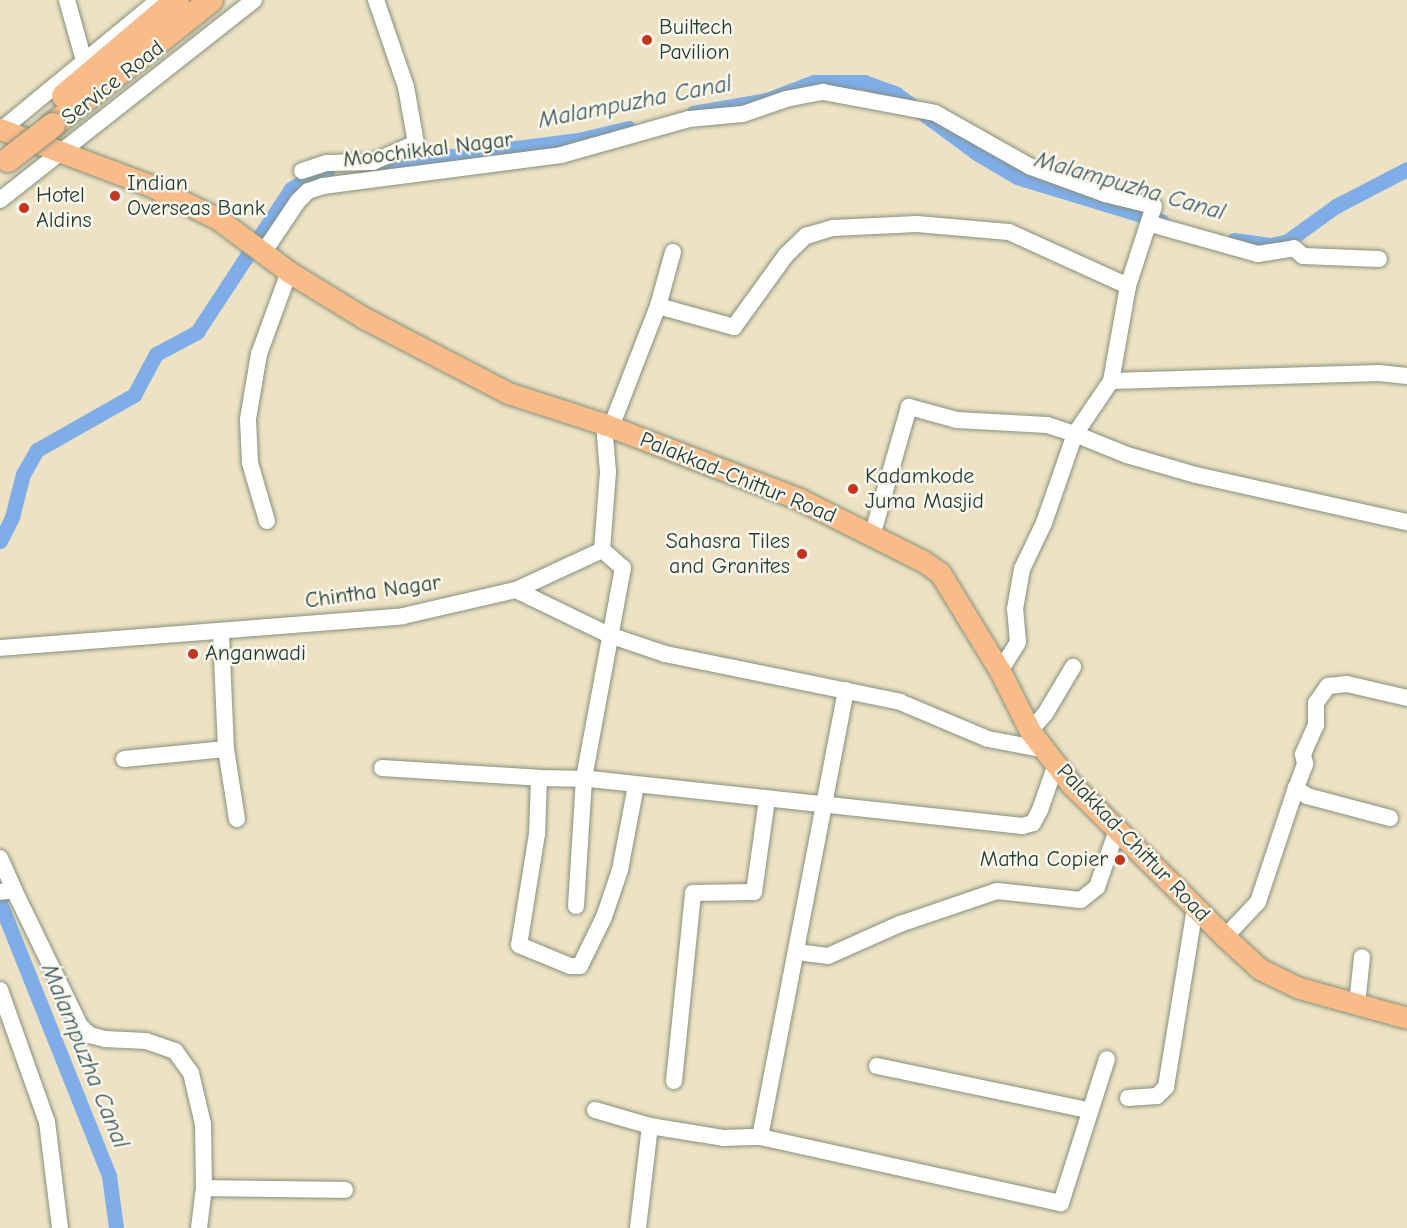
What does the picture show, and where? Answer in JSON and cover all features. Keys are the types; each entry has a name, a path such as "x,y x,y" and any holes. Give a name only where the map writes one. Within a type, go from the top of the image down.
{"highway":[{"path":"46,121 177,0"},
{"path":"2,144 46,121 211,0"}],"main road":[{"name":"Palakkad-Chittur Road","path":"2,144 63,151 149,185 218,219 289,272 423,351 508,393 607,426 799,499 940,573 1000,671 1030,731 1071,784 1225,937 1260,969 1299,988 1407,1018"}],"street":[{"path":"67,0 84,61"},
{"name":"Service Road","path":"2,144 84,61 159,0"},
{"name":"Service Road","path":"0,200 254,0"},
{"path":"376,0 406,87 422,174"},
{"name":"Moochikkal Nagar","path":"262,252 308,191 323,186 561,155 690,119 743,114 786,99 834,93 935,113 1031,168 1105,194 1154,206 1151,224"},
{"path":"302,171 327,163 373,162 416,143"},
{"path":"658,306 734,327 786,255 806,236 832,228 917,224 1009,232 1128,286"},
{"path":"1000,671 1018,642 1015,609 1022,569 1044,523 1075,434 1111,381 1128,286 1151,224 1258,254 1294,248 1303,256 1379,260"},
{"path":"576,906 584,778 623,568 602,550 608,472 607,426 658,306 673,252"},
{"path":"267,521 250,463 248,419 259,354 289,272"},
{"path":"1111,381 1379,373 1407,376"},
{"path":"872,536 905,412 915,406 957,420 1047,425 1127,455 1196,475 1407,522"},
{"name":"Chintha Nagar","path":"0,648 221,633 403,616 516,590 602,550"},
{"path":"382,768 539,778 584,778 1016,826 1033,823 1051,757 987,739 900,702 665,654 609,635 516,590"},
{"path":"221,633 226,749 237,819"},
{"path":"1030,731 1045,714 1073,667"},
{"path":"1225,937 1258,902 1305,764 1303,754 1316,725 1316,703 1328,686 1341,683 1407,698"},
{"path":"760,1137 846,690"},
{"path":"124,759 226,749"},
{"path":"539,778 537,834 519,945 570,966 580,966 604,917 620,870 636,785"},
{"path":"1296,789 1307,796 1390,818"},
{"path":"674,1081 693,892 754,892 767,799"},
{"path":"796,952 828,956 900,924 997,891 1081,900 1097,887 1117,830"},
{"path":"0,858 7,891 80,1026 90,1035 105,1039 146,1041 175,1051 191,1073 203,1124 204,1188 199,1228"},
{"path":"1128,1098 1157,1096 1166,1087 1195,907"},
{"path":"1357,1004 1362,957"},
{"path":"0,990 47,1122 60,1228"},
{"path":"595,1110 650,1126 723,1138 760,1137 1061,1203 1088,1110 1107,1059"},
{"path":"877,1066 1088,1110"},
{"path":"638,1228 650,1126"},
{"path":"204,1188 345,1190"}],"waterway":[{"name":"Malampuzha Canal","path":"693,113 767,100 814,82 864,82 895,93 978,154 1017,177 1161,221"},
{"name":"Malampuzha Canal","path":"365,167 578,140 629,128"},
{"name":"Malampuzha Canal","path":"1234,240 1270,245 1286,242 1336,206 1407,169"},
{"name":"Malampuzha Canal","path":"0,541 12,517 23,474 37,450 134,395 156,354 197,332 291,189 314,174 327,172"},
{"name":"Malampuzha Canal","path":"0,903 109,1176 116,1228"}],"place":[{"name":"Builtech Pavilion","path":"647,40"},
{"name":"Indian Overseas Bank","path":"115,196"},
{"name":"Hotel Aldins","path":"24,208"},
{"name":"Kadamkode Juma Masjid","path":"853,489"},
{"name":"Sahasra Tiles and Granites","path":"802,554"},
{"name":"Anganwadi","path":"193,654"},
{"name":"Matha Copier","path":"1120,860"}]}
